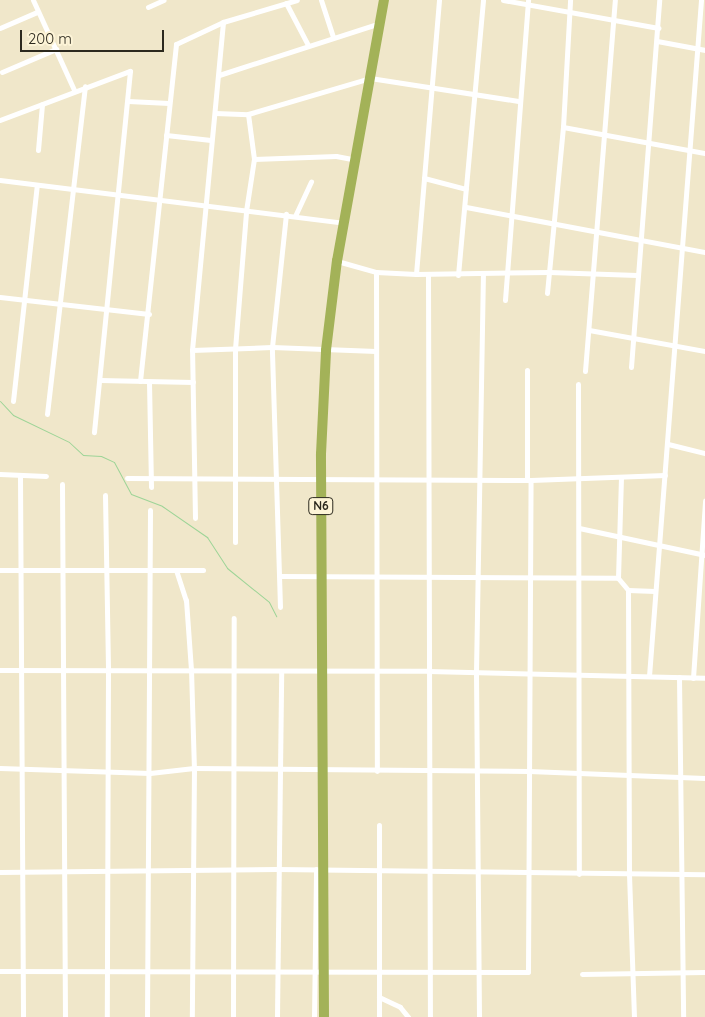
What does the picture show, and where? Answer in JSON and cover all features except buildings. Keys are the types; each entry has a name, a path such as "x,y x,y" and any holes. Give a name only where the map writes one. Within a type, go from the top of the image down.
{"highway":[{"name":"N6","path":"324,1017 319,973 319,870 324,672 321,480 326,350 337,261 357,160 384,0"}],"street":[{"path":"33,0 74,90"},
{"path":"148,7 164,0"},
{"path":"140,381 149,314 176,44 223,22 297,0"},
{"path":"321,0 333,36"},
{"path":"416,274 439,0"},
{"path":"458,274 476,94 482,0"},
{"path":"503,0 528,2 569,12 658,28"},
{"path":"547,292 552,224 563,127 570,0"},
{"path":"585,371 615,0"},
{"path":"631,367 639,238 659,0"},
{"path":"650,676 658,545 668,444 681,246 701,0"},
{"path":"505,300 509,216 528,2"},
{"path":"286,4 308,45"},
{"path":"0,28 37,12"},
{"path":"195,518 192,350 204,206 223,22"},
{"path":"219,75 333,36 381,23"},
{"path":"657,41 705,50"},
{"path":"2,72 56,49"},
{"path":"0,120 74,90 130,71 94,432"},
{"path":"214,113 248,114 370,78 518,101"},
{"path":"47,414 62,302 85,86"},
{"path":"128,101 169,103"},
{"path":"38,150 42,104"},
{"path":"235,542 235,349 246,211 254,159 248,114"},
{"path":"563,127 705,153"},
{"path":"166,135 212,140"},
{"path":"254,159 336,156 357,160"},
{"path":"424,178 466,189"},
{"path":"0,180 246,211 286,214 345,224"},
{"path":"295,216 311,182"},
{"path":"13,401 22,299 37,185"},
{"path":"466,206 509,216 639,238 705,252"},
{"path":"280,607 278,478 272,347 286,214"},
{"path":"337,261 376,272 416,274 483,275 506,272 549,272 637,275"},
{"path":"376,272 375,671 377,771"},
{"path":"428,274 431,480 428,671 430,1017"},
{"path":"479,1017 476,672 481,478 483,275"},
{"path":"0,297 106,307 149,314"},
{"path":"589,330 705,351"},
{"path":"192,350 272,347 376,351"},
{"path":"0,971 528,972 529,480 527,370"},
{"path":"100,380 193,382"},
{"path":"149,382 151,487"},
{"path":"578,384 581,577 579,874"},
{"path":"668,444 705,453"},
{"path":"0,474 46,476"},
{"path":"20,475 20,768 24,872 23,1017"},
{"path":"127,478 431,480 481,478 529,480 665,475"},
{"path":"621,477 618,578 628,590 629,874 634,1017"},
{"path":"62,484 64,570 64,1017"},
{"path":"105,495 108,672 106,769 108,871 107,1017"},
{"path":"693,678 703,554 705,500"},
{"path":"148,1017 150,510"},
{"path":"579,528 703,554"},
{"path":"0,570 203,570"},
{"path":"176,570 186,600 191,669 194,768 191,870 192,1017"},
{"path":"280,576 478,575 618,578"},
{"path":"628,590 656,592"},
{"path":"233,1017 235,970 234,618"},
{"path":"0,670 108,672 191,669 281,672 528,672 705,678"},
{"path":"277,1017 281,672"},
{"path":"678,677 683,1017"},
{"path":"0,768 106,769 150,773 194,768 322,771 529,770 705,778"},
{"path":"379,825 379,1017"},
{"path":"0,872 278,869 705,874"},
{"path":"582,974 705,972"},
{"path":"314,1017 319,973"},
{"path":"379,997 400,1007 408,1017"}],"waterway":[{"path":"0,401 13,415 69,442 83,455 101,456 114,462 131,494 162,506 207,537 227,568 269,602 276,616"}]}
